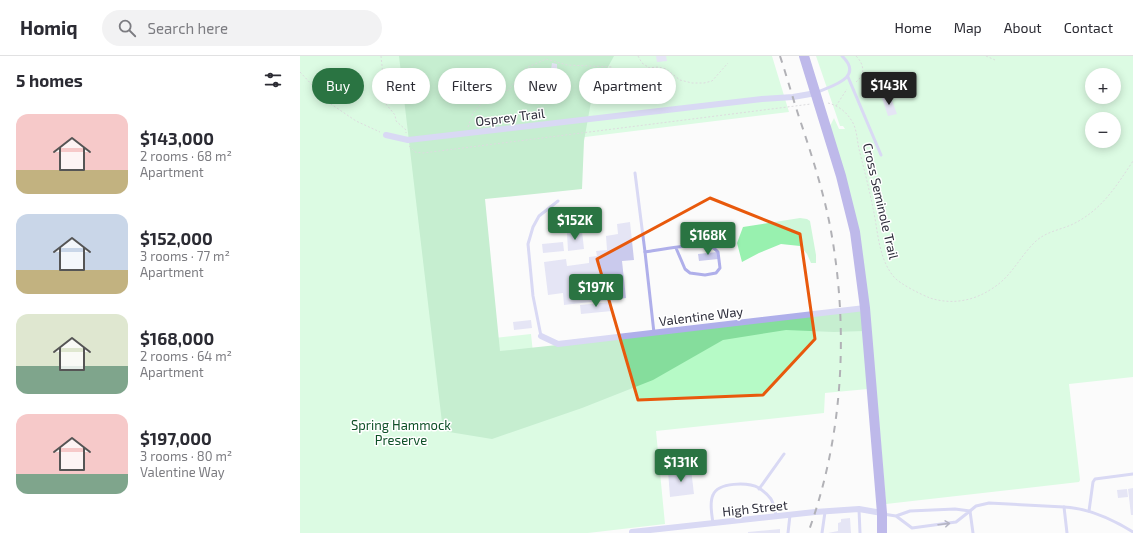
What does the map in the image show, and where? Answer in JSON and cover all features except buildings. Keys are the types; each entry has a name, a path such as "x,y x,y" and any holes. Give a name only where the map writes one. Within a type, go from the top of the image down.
{"main road":[{"path":"804,56 841,176 852,219 860,262 882,514 882,533"}],"street":[{"name":"Osprey Trail","path":"386,135 408,140 762,99 793,97 816,93"},
{"name":"Valentine Way","path":"541,336 558,344 865,308"},
{"name":"High Street","path":"632,533 672,530 713,523 776,516 859,509 882,514"}],"lane":[{"path":"816,93 838,84 848,77 850,70 849,64 842,56"},
{"path":"848,77 881,154"},
{"path":"635,173 654,333"},
{"path":"541,336 533,296 528,244 533,227 539,216 558,201"},
{"path":"645,252 676,248 703,245 710,246 718,252 720,268 716,273 705,276 690,273 685,269 676,248"},
{"path":"760,489 784,454"},
{"path":"1089,511 1092,482 1095,479 1133,474"},
{"path":"713,523 711,502 712,495 716,490 728,485 744,484 760,489 770,498 775,509 776,516"},
{"path":"896,516 912,528 956,522 976,506 989,503 1064,507 1089,511 1121,524 1133,532"},
{"path":"1064,507 1067,533"},
{"path":"859,509 860,533"},
{"path":"882,514 896,516 910,511 955,509 970,511"},
{"path":"970,511 973,533"},
{"path":"822,533 825,512"},
{"path":"788,533 790,515"}],"path":[{"path":"381,56 386,104 395,115 396,121 406,130 407,135"},
{"path":"638,56 642,63 648,68 662,68"},
{"path":"856,56 862,64 863,69 861,77 856,82"},
{"path":"986,56 995,60"},
{"path":"463,134 468,127 473,113 482,103 508,90 526,68 546,60 567,65 612,67"},
{"path":"676,77 680,80 692,83 712,81 728,63"},
{"path":"300,72 328,102 356,121 386,135"},
{"path":"836,106 848,88"},
{"name":"Cross Seminole Trail","path":"828,103 836,106 848,116 854,124 879,242 888,269 895,278 902,283 928,297 942,301 952,302 966,300 981,295 994,288 1007,277 1027,250 1037,240 1045,234 1071,225 1098,208 1110,196 1133,161"},
{"path":"409,144 415,152 423,153 813,104"}],"highlighted area":[{"path":"710,198 800,234 815,339 763,395 638,400 597,259"}],"green space":[{"name":"Spring Hammock Preserve","path":"300,56 772,56 789,112 423,157 450,343 531,334 533,353 822,321 823,331 864,331 868,389 825,393 824,413 656,431 665,524 588,533 300,533"},
{"path":"816,56 1133,56 1133,377 1069,384 1079,482 886,504 869,308 830,126 834,118 839,129 845,129 843,126 840,126"}],"shaded area":[{"path":"399,56 614,56 607,68 579,68 579,104 591,104 584,141 582,189 485,199 500,351 660,334 862,309 864,331 834,332 786,330 723,340 653,380 582,408 492,439 443,431 405,104 430,104 430,68 400,68"},
{"path":"800,218 810,221 816,263 811,263 807,254 800,246 781,244 742,262 737,243 743,227"}],"railway":[{"path":"780,56 825,203 837,269 840,307 841,345 835,422 829,460 820,497 808,533"}]}
